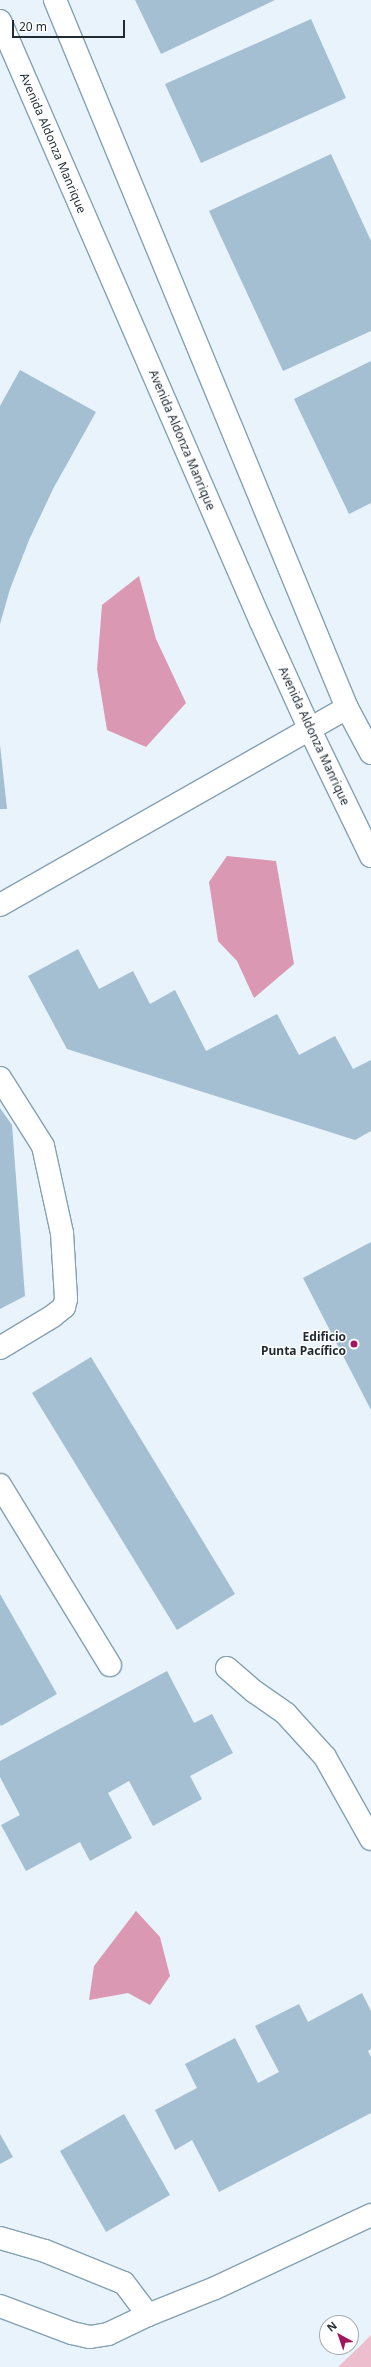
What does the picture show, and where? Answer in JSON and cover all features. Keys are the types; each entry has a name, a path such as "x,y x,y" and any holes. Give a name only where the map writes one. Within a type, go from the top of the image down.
{"street":[{"path":"56,0 347,708 371,753"},
{"name":"Avenida Aldonza Manrique","path":"0,21 310,730 371,856"},
{"path":"0,905 347,708"},
{"path":"0,1078 43,1146 62,1233 66,1299 64,1308 0,1348"},
{"path":"0,1485 110,1664"},
{"path":"227,1668 255,1692 286,1714 325,1757 371,1839"},
{"path":"0,2306 72,2333 90,2337 108,2334 148,2315 215,2288 371,2215"},
{"path":"0,2238 45,2251 124,2283 148,2315"}],"shaded area":[{"path":"139,576 156,639 186,703 146,747 107,730 97,669 102,605"},
{"path":"227,856 276,861 294,964 254,998 237,961 218,941 209,882"},
{"path":"136,1911 160,1937 170,1976 150,2005 128,1993 89,2000 94,1966"},
{"path":"371,2335 371,2367 338,2367 351,2355 359,2355 360,2346"}],"building":[{"path":"135,0 275,0 161,54"},
{"path":"311,19 346,98 201,163 165,84"},
{"path":"331,154 371,241 371,331 283,371 209,211"},
{"path":"371,361 371,503 349,514 294,399"},
{"path":"20,370 96,412 53,489 29,540 10,589 0,624 0,406"},
{"path":"0,745 7,809 0,809"},
{"path":"78,949 99,989 133,971 150,1004 175,990 206,1051 277,1014 299,1055 335,1036 353,1069 371,1060 371,1131 355,1140 67,1049 28,976"},
{"path":"0,1108 12,1125 25,1296 0,1309"},
{"name":"Edificio Punta Pacífico","path":"371,1242 371,1410 303,1278"},
{"path":"91,1357 235,1594 177,1630 32,1393"},
{"path":"0,1594 57,1694 1,1726 0,1724"},
{"path":"167,1671 194,1723 212,1714 233,1753 190,1776 202,1799 153,1826 129,1781 108,1793 132,1838 90,1861 80,1842 26,1871 1,1825 20,1815 0,1777 0,1761"},
{"path":"362,1993 371,2011 371,2049 368,2051 371,2057 371,2113 219,2192 192,2140 175,2150 155,2110 197,2088 185,2064 235,2038 258,2083 279,2072 255,2026 299,2004 308,2022"},
{"path":"124,2114 170,2195 106,2232 60,2151"},
{"path":"0,2134 13,2157 0,2164"}],"place":[{"name":"Edificio Punta Pacífico","path":"354,1344"}]}
